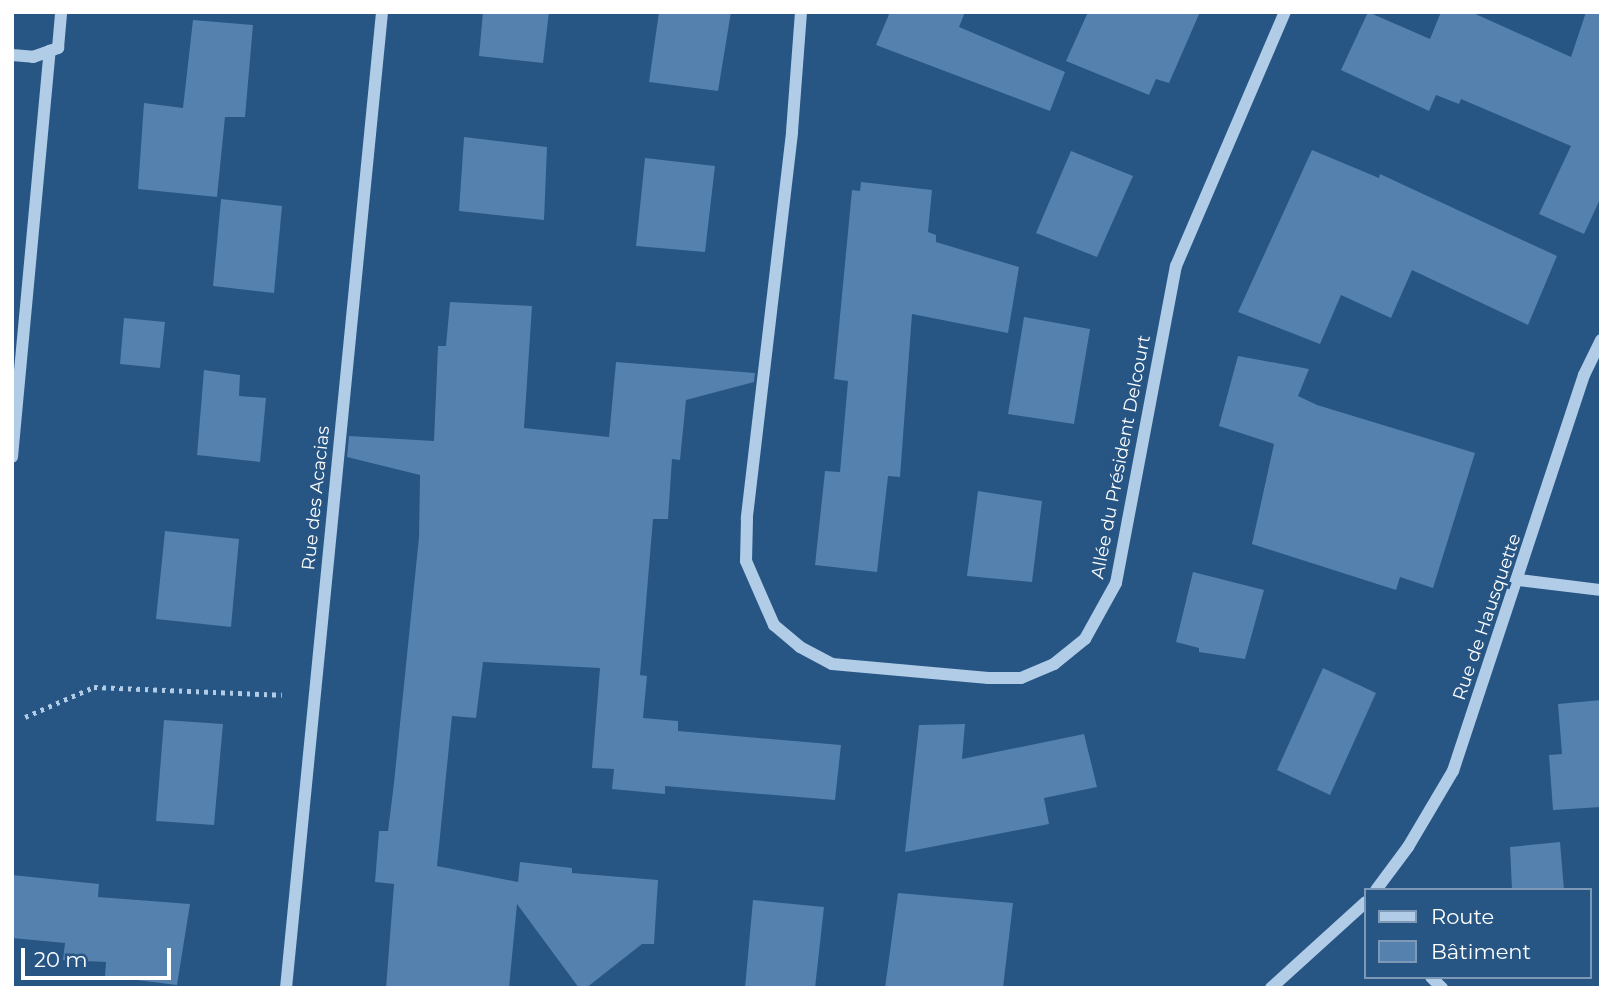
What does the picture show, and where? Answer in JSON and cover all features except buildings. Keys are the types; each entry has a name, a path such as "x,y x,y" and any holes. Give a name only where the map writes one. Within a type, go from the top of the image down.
{"street":[{"path":"12,55 33,57 58,48 61,12"},
{"name":"Rue des Acacias","path":"286,988 382,12"},
{"name":"Allée du Président Delcourt","path":"801,12 792,133 747,518 746,561 774,625 800,648 832,664 988,678 1021,678 1054,664 1085,639 1115,583 1176,266 1285,12"},
{"path":"12,457 50,51"},
{"name":"Rue de Hausquette","path":"1377,888 1408,847 1453,771 1519,580 1584,375 1601,340"},
{"path":"1519,580 1601,590"},
{"path":"1271,988 1364,904"}],"path":[{"path":"25,717 94,687 314,698"}]}
